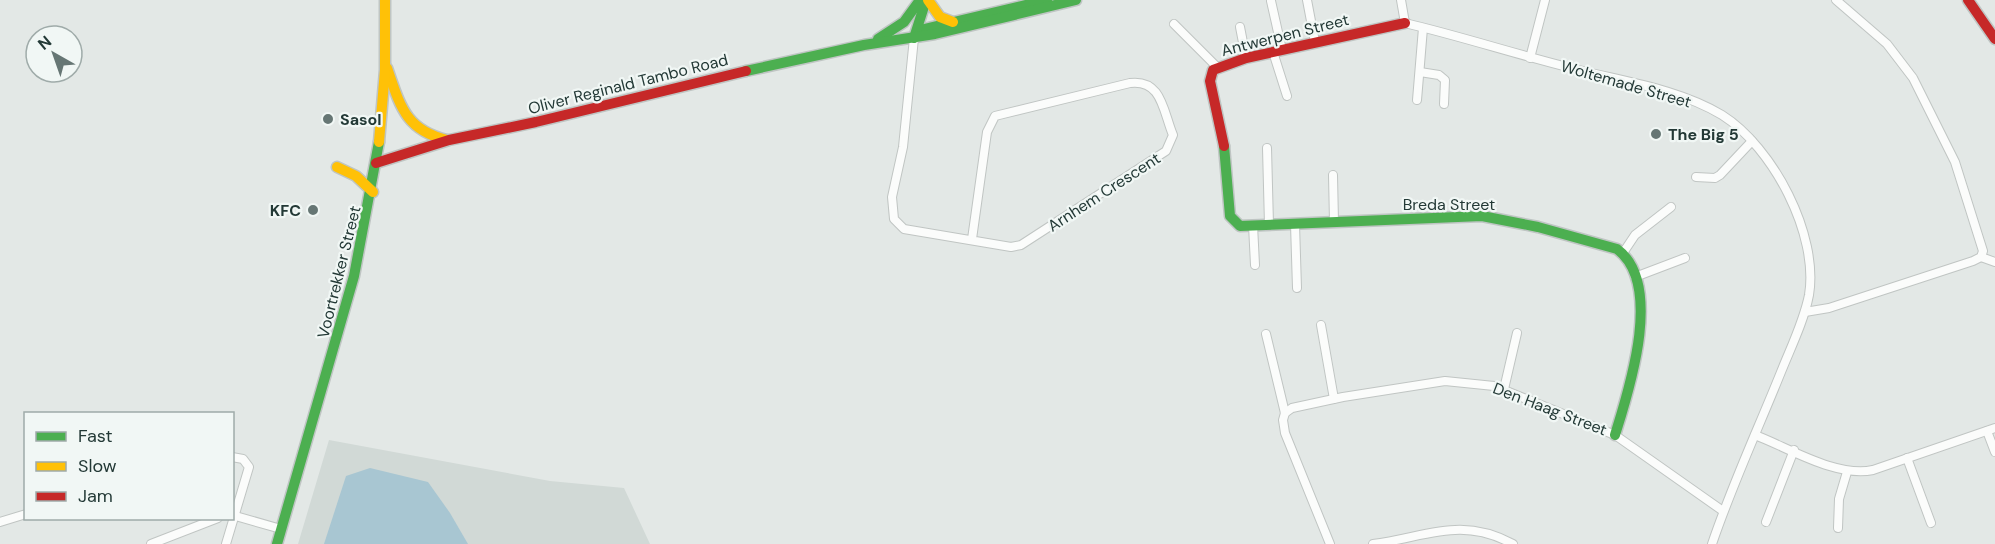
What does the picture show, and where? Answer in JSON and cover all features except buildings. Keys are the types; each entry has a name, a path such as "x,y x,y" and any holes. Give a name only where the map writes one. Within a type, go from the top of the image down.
{"main road":[{"name":"Voortrekker Street","path":"277,544 325,388 359,262 373,192 386,65 385,0"},
{"path":"864,45 897,28 920,0"},
{"path":"927,0 940,17 953,22"},
{"path":"915,34 927,0"},
{"name":"Oliver Reginald Tambo Road","path":"915,34 953,22 1047,0"},
{"name":"Oliver Reginald Tambo Road","path":"376,163 449,140 864,45 1076,0"},
{"path":"1968,0 1995,39"},
{"name":"Antwerpen Street","path":"1224,144 1210,81 1217,67 1246,58 1404,23"},
{"path":"386,65 404,113 415,128 432,137 449,140"},
{"name":"Breda Street","path":"1224,144 1230,216 1237,225 1495,217 1606,245 1623,253"},
{"path":"337,168 356,176 373,192"},
{"path":"1615,435 1635,369 1641,337 1635,277 1623,253"}],"street":[{"path":"1307,0 1315,42"},
{"path":"1401,0 1404,23"},
{"path":"1530,58 1545,0"},
{"path":"1836,0 1887,44 1913,78 1955,162 1982,241 1981,257"},
{"path":"1271,1 1287,96"},
{"name":"Woltemade Street","path":"1404,23 1657,90 1708,107 1744,131 1769,161 1801,225 1807,246 1810,276 1805,312 1723,511 1712,544"},
{"path":"1174,24 1217,67"},
{"path":"1240,27 1246,58"},
{"path":"1417,100 1423,28"},
{"name":"Arnhem Crescent","path":"915,34 903,147 892,197 894,219 897,225 914,231 972,238 1011,247 1021,245 1167,151 1173,135 1158,96 1150,84 1130,83 1000,113 992,120 987,132 972,238"},
{"path":"1420,72 1439,75 1445,80 1444,104"},
{"path":"1696,177 1715,178 1720,175 1752,141"},
{"path":"1267,148 1269,225"},
{"path":"1333,174 1334,222"},
{"path":"1623,253 1635,235 1671,207"},
{"path":"1294,224 1297,288"},
{"path":"1253,225 1255,265"},
{"path":"1805,312 1829,308 1981,257 1995,262"},
{"path":"1635,277 1685,258"},
{"path":"1321,325 1334,399"},
{"path":"1504,389 1517,333"},
{"path":"1266,334 1285,412 1283,420 1285,433 1330,544"},
{"name":"Den Haag Street","path":"1285,412 1292,408 1334,399 1445,381 1476,382 1504,389 1615,435 1723,511"},
{"path":"1755,435 1847,472 1863,472 1991,430 1995,452"},
{"path":"1766,522 1794,450"},
{"path":"234,457 243,459 249,466 234,514 282,529"},
{"path":"1907,458 1931,523"},
{"path":"1838,528 1839,499 1847,472"},
{"path":"0,522 24,515"},
{"path":"150,544 215,520"},
{"path":"226,544 232,520"},
{"path":"1372,544 1402,542 1458,528 1477,530 1513,544"}],"shaded area":[{"path":"329,440 550,481 624,488 650,544 298,544"}],"water":[{"path":"370,468 428,482 468,544 324,544 346,476"}],"traffic: fast":[{"path":"878,39 904,22 920,0"},
{"path":"914,38 926,0"},
{"path":"924,29 1047,0"},
{"path":"746,71 864,45 935,34 1076,0"},
{"path":"277,544 354,276 379,142"},
{"path":"1224,146 1230,216 1240,226 1482,216 1538,227 1617,249 1631,265 1638,286 1641,311 1634,366 1615,435"}],"traffic: slow":[{"path":"379,142 385,70 385,0"},
{"path":"928,0 940,17 953,22"},
{"path":"387,68 401,104 413,123 433,136 447,140"},
{"path":"337,167 356,176 373,192"}],"traffic: jam":[{"path":"1968,0 1995,39"},
{"path":"1224,146 1210,81 1213,70 1246,58 1405,23"},
{"path":"376,163 449,140 536,122 746,71"}],"place":[{"name":"Sasol","path":"328,119"},
{"name":"The Big 5","path":"1656,134"},
{"name":"KFC","path":"313,210"}]}
